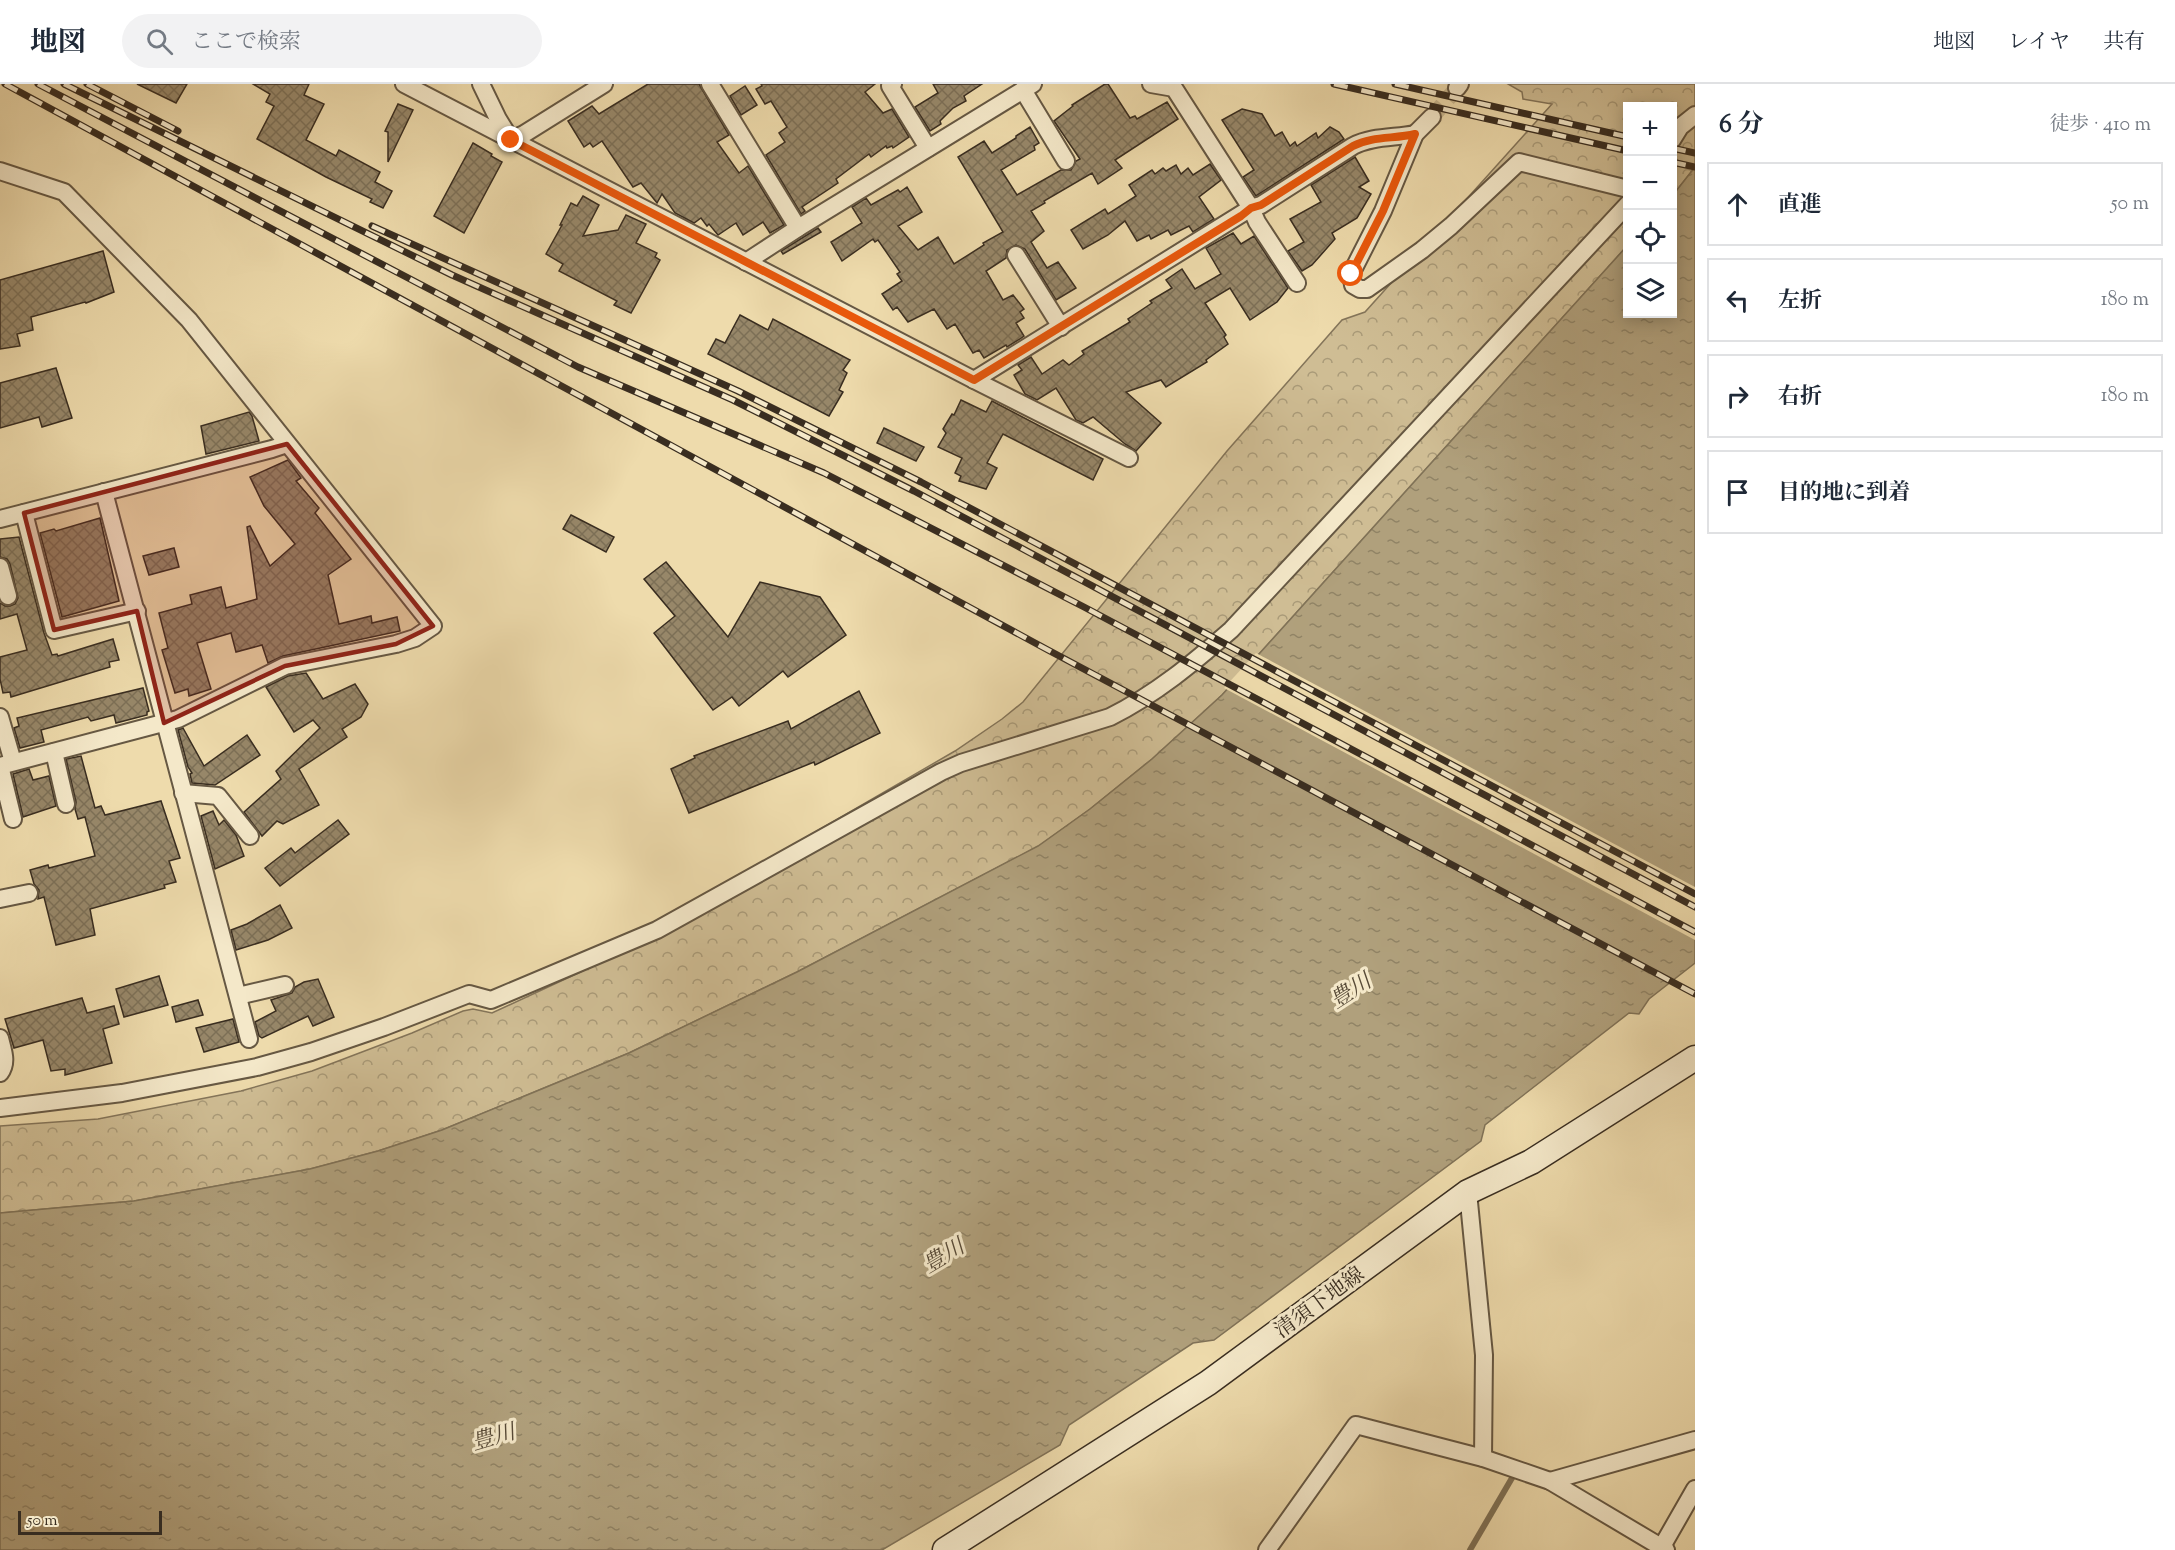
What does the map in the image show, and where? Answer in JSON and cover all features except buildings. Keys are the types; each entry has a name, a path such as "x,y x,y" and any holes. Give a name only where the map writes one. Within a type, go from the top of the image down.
{"main road":[{"name":"清須下地線","path":"945,1550 1208,1383 1468,1192 1532,1162 1695,1058"}],"street":[{"path":"404,84 1129,458"},
{"path":"481,84 511,140"},
{"path":"511,140 604,84"},
{"path":"710,84 798,228"},
{"path":"893,84 890,86 928,148"},
{"path":"1151,84 1174,88 1297,283"},
{"path":"746,262 1028,87 1066,161"},
{"path":"1677,132 1695,115"},
{"path":"1432,117 1415,134 1383,211 1351,274 1353,285 1360,289 1367,289 1422,250 1519,162 1623,188"},
{"path":"974,380 1365,140 1415,134"},
{"path":"0,171 63,192 189,320 433,626 415,638 396,644 285,666 178,720 4,765"},
{"path":"0,1108 122,1093 257,1067 311,1052 384,1027 469,994 491,1000 657,930 941,772 961,763 1110,717 1128,708 1180,674 1231,630 1623,209"},
{"path":"1016,255 1061,327"},
{"path":"0,519 287,444"},
{"path":"105,492 249,1039"},
{"path":"24,513 54,630 137,610"},
{"path":"0,567 8,596"},
{"path":"0,717 4,765 13,819"},
{"path":"54,752 66,804"},
{"path":"183,793 218,796 250,836"},
{"path":"0,899 29,892"},
{"path":"238,996 285,985"},
{"path":"0,1038 5,1066 0,1073"},
{"path":"1468,1192 1484,1355 1483,1458"},
{"path":"1267,1550 1356,1425 1483,1458 1550,1481 1662,1549 1695,1489"},
{"path":"1550,1481 1695,1440"}],"highlighted area":[{"path":"287,444 433,626 396,644 285,666 164,723 137,611 54,630 24,513"}],"green space":[{"path":"1508,84 1695,84 1695,167 1677,190 1677,102 1623,102 1623,250 1222,695 1152,759 1090,809 1039,846 797,972 629,1053 442,1130 378,1151 310,1169 134,1201 0,1213 0,1126 98,1119 241,1091 312,1071 463,1011 473,1009 492,1013 671,930 665,919 955,751 1002,719 1023,702 1227,451 1342,320 1365,312 1552,104 1523,99 1522,92"}],"water":[{"name":"豊川","path":"1695,167 1695,963 1649,999 1639,1014 1629,1013 1485,1125 1481,1141 1214,1340 1193,1343 1069,1425 1060,1445 882,1550 0,1550 0,1213 134,1201 310,1169 378,1151 442,1130 629,1053 797,972 1038,846 1090,809 1152,759 1222,695 1623,250 1623,318 1677,318 1677,190"}],"pier":[{"path":"1256,653 1695,887 1695,940 1224,688"}],"waterway":[{"path":"1470,1550 1512,1478"}],"tunnel":[{"path":"1432,117 1457,88"}],"railway":[{"path":"5,84 1048,650 1695,994"},
{"path":"38,84 578,367 824,473 1084,607 1695,932"},
{"path":"64,84 452,275 733,400 914,491 1695,907"},
{"path":"87,84 178,131"},
{"path":"1334,84 1623,150"},
{"path":"1395,84 1623,136"},
{"path":"1677,149 1695,153"},
{"path":"1677,163 1695,167"},
{"path":"372,226 738,391 921,482 1695,894"}],"route":[{"path":"511,140 974,380 1251,208 1261,205 1353,146 1365,140 1415,134 1383,211 1351,274"}]}
